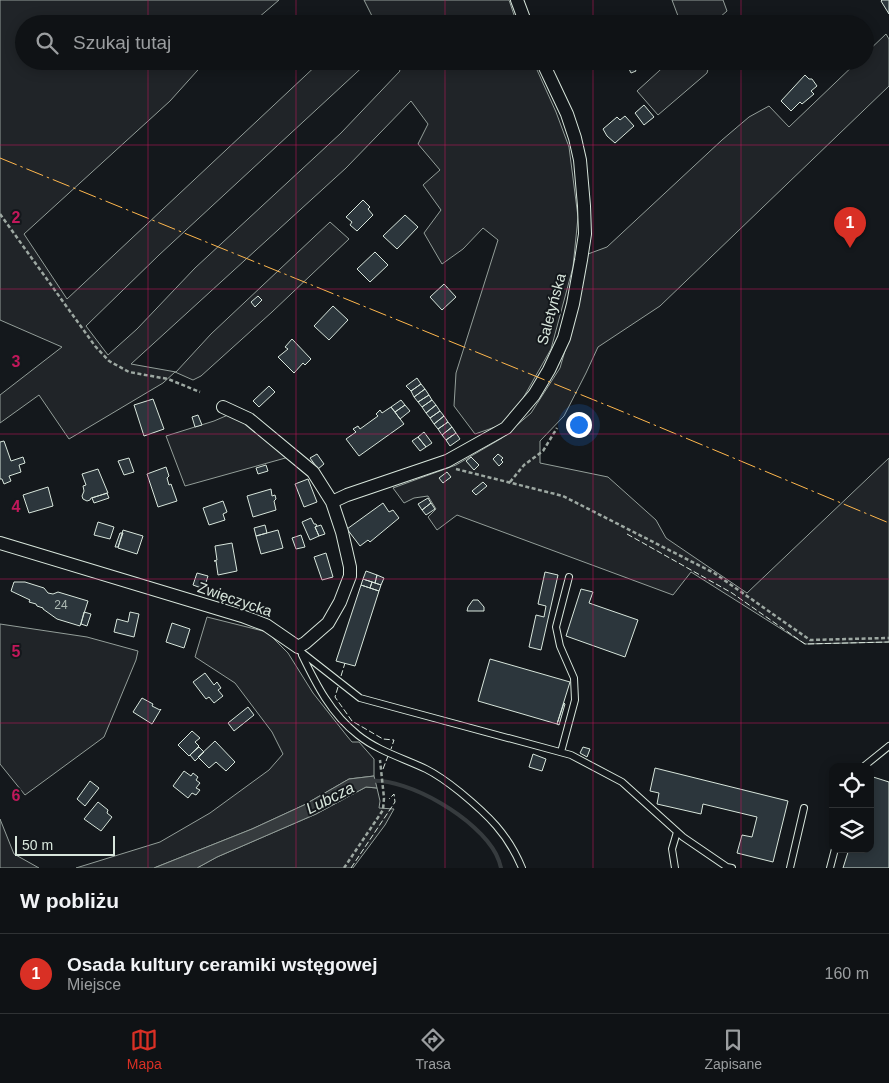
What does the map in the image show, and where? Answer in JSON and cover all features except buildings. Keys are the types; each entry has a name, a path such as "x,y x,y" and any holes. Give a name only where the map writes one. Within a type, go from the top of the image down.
{"street":[{"path":"516,0 522,15"},
{"name":"Saletyńska","path":"332,502 446,461 506,428 521,412 549,370 564,338 573,304 585,234 580,160 575,138 567,114 546,70"},
{"path":"224,407 249,419 313,472 332,502 342,532 350,567 350,576 340,602 328,623 299,649"},
{"name":"Zwięczycka","path":"0,543 266,624 299,649"}],"lane":[{"path":"562,752 575,700 574,678 560,646 556,627 568,577"},
{"path":"299,649 360,698 571,755 622,782 677,832 727,867 732,868"},
{"path":"299,649 318,688 344,723 359,736 378,748 427,769 453,786 486,813 504,833 522,868"},
{"path":"868,763 889,746"},
{"path":"790,868 804,808"},
{"path":"675,868 672,849 677,832"},
{"path":"830,868 834,853"}],"path":[{"path":"0,214 95,346 109,361 129,372 168,379 200,392"},
{"path":"510,482 524,465 543,451 557,428"},
{"path":"446,461 458,471 563,496 714,573 810,640 889,638"},
{"path":"344,868 383,810 384,798 381,771"}],"shaded area":[{"path":"0,0 279,0 262,15 15,15 15,70 198,70 170,101 24,234 67,299 311,70 359,70 159,255 86,326 108,355 137,329 195,268 341,133 400,70 537,70 569,147 578,217 573,267 551,349 522,400 501,425 475,434 454,406 456,373 498,240 483,228 463,249 442,264 424,233 441,210 423,185 440,170 418,144 428,124 411,101 346,168 131,364 176,372 211,334 330,222 349,239 201,376 193,380 175,372 163,383 69,439 39,395 0,423 0,395 62,347 0,320"},
{"path":"364,0 509,0 514,15 372,15"},
{"path":"672,0 723,0 727,11 722,15 678,15"},
{"path":"886,34 889,39 889,86 660,306 598,347 564,416 540,441 540,463 608,477 656,520 666,538 747,593 889,458 889,642 805,644 691,572 673,595 457,515 437,530 428,517 436,509 428,496 414,498 404,503 393,488 456,465 502,438 531,413 560,368 573,323 588,254 607,247 749,117 769,106 789,127 849,70 874,70 874,45"},
{"path":"660,70 708,70 707,73 658,115 637,91"},
{"path":"228,415 244,422 289,457 185,486 166,436"},
{"path":"207,617 267,632 288,653 313,693 352,742 359,742 374,759 374,776 349,779 304,805 252,829 154,868 76,868 160,842 210,813 269,770 283,754 272,732 235,683 195,657"},
{"path":"0,624 87,637 138,651 104,737 25,795 0,764"},
{"path":"366,787 377,788 380,801 379,808 394,809 385,825 353,868 197,868 217,857 316,814"},
{"path":"0,819 14,854 39,868 0,868"}],"water":[{"path":"374,776 377,788 366,787 316,814 217,857 197,868 154,868 252,829 304,805 349,779"}],"waterway":[{"name":"Lubcza","path":"370,781 404,786 441,803 474,827 487,841 496,854 501,868"}],"fence":[{"path":"627,534 732,593 805,644 889,642"},
{"path":"341,676 345,663"},
{"path":"338,687 335,697 352,721 383,739 394,740 391,749"},
{"path":"383,769 388,756"},
{"path":"351,868 395,802 394,794 389,799"}],"power":[{"path":"0,158 621,411 889,523"}],"place":[{"name":"Osada kultury ceramiki wstęgowej","path":"850,248"}]}
